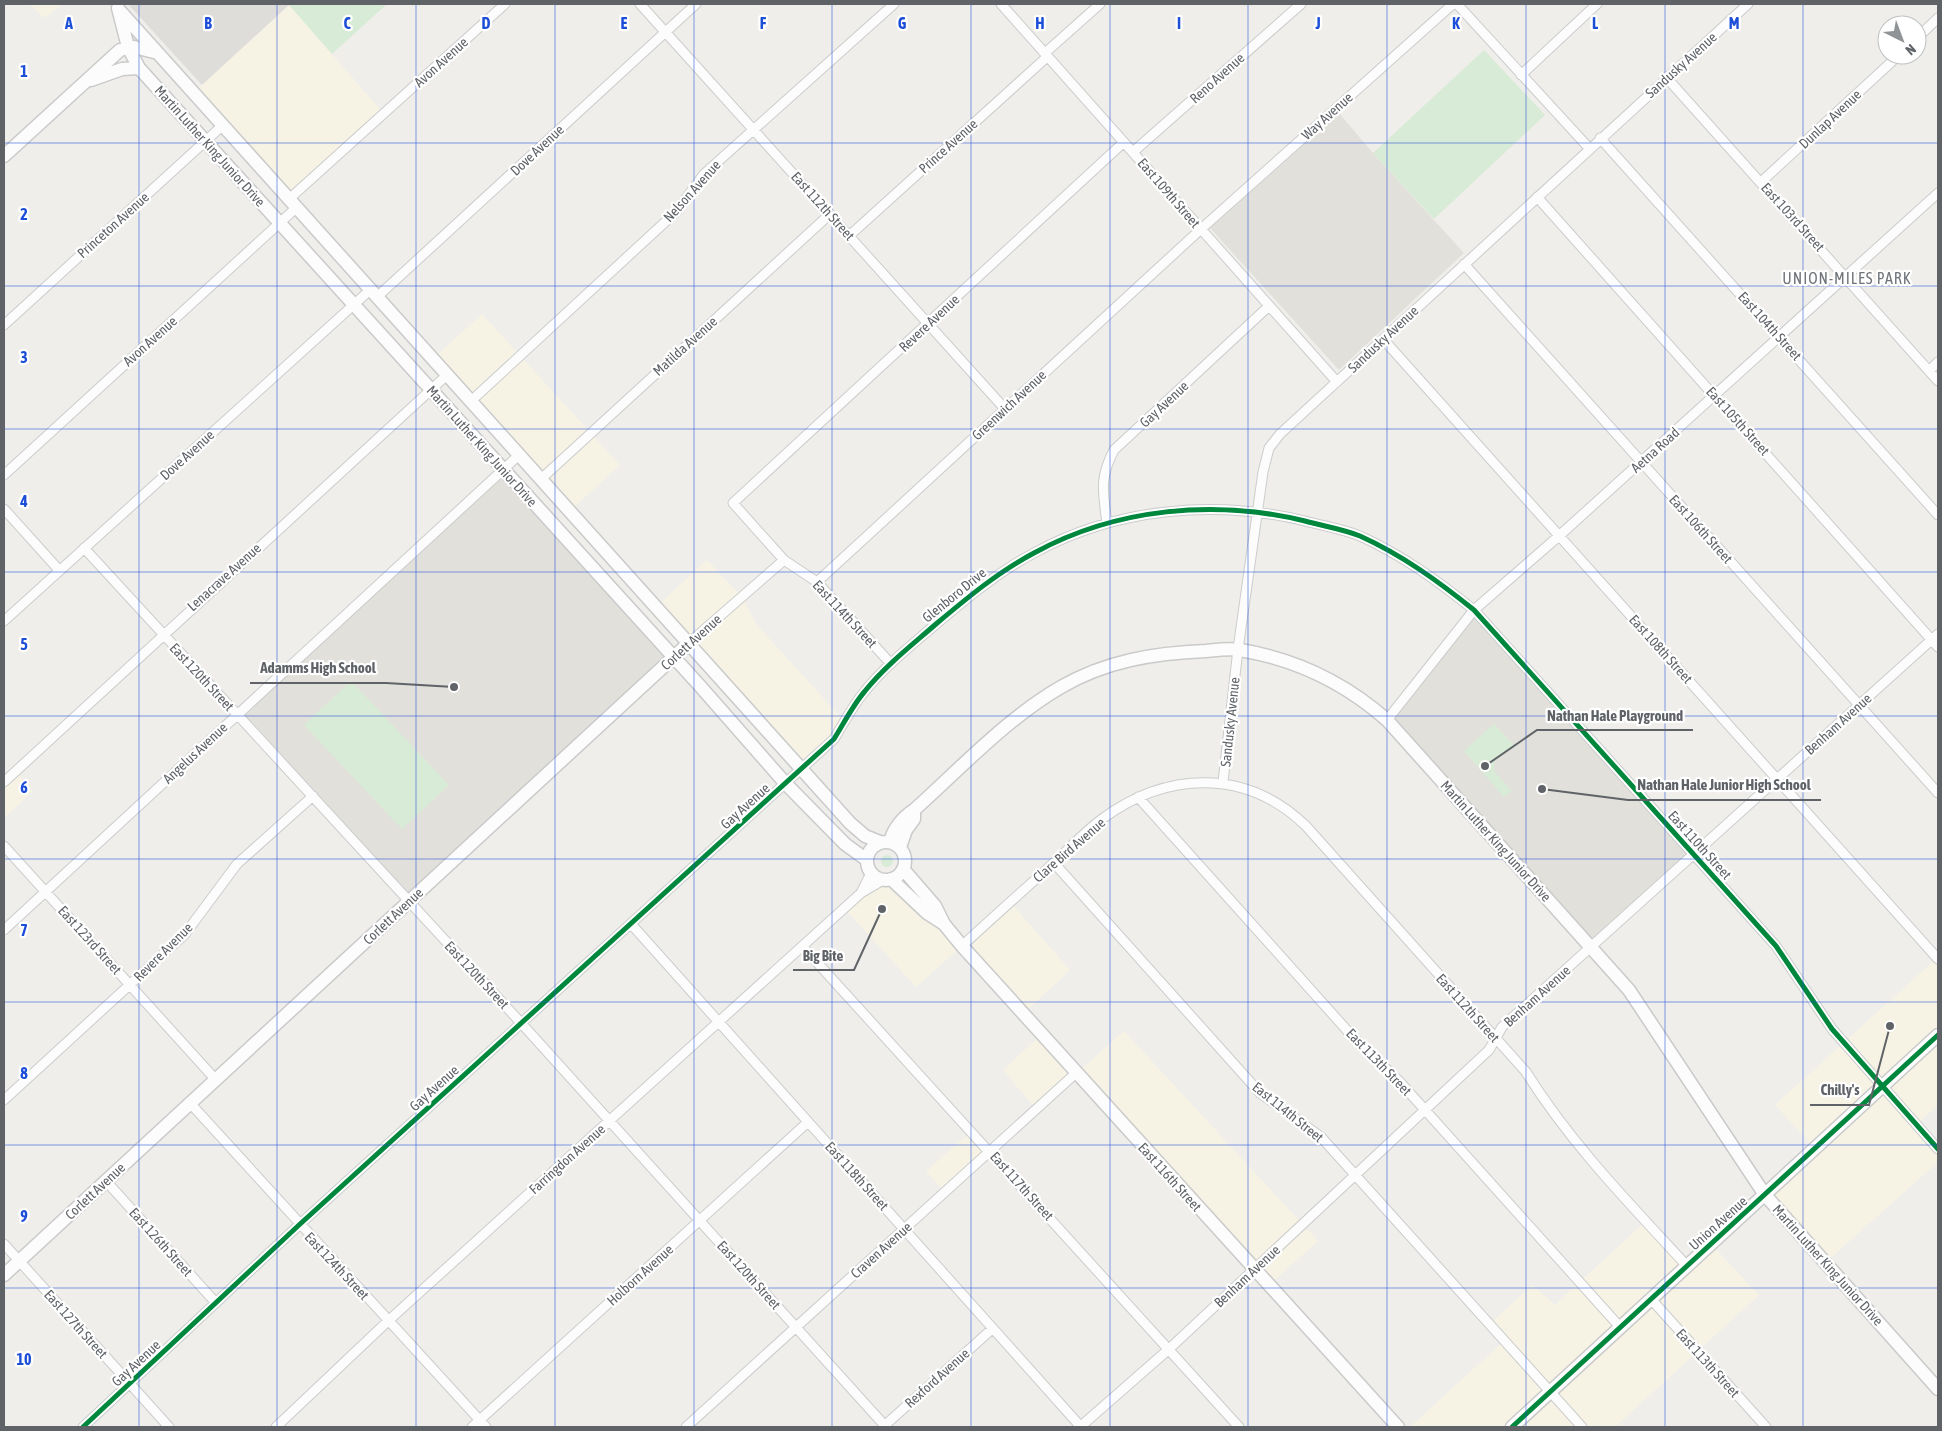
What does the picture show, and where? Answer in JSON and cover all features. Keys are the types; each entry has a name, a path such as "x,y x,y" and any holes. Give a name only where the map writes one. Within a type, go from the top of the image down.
{"main road":[{"path":"116,6 123,28 124,49 140,68"},
{"path":"116,6 158,53"},
{"path":"4,156 124,49 144,48 158,53"},
{"name":"Martin Luther King Junior Drive","path":"158,53 850,823 864,836 890,844 892,836 906,815 914,810 1016,717 1061,687 1122,660 1165,652 1238,649 1298,666 1337,682 1362,698 1387,720 1629,990 1765,1195 1938,1389"},
{"name":"Martin Luther King Junior Drive","path":"140,68 674,657 786,784 845,844 867,860"},
{"path":"86,82 122,69 140,68"},
{"name":"Corlett Avenue","path":"4,1275 689,643"},
{"path":"890,844 905,858 903,869 887,879 871,873 867,860 872,847 890,844"},
{"name":"East 116th Street","path":"903,869 935,906 944,924 962,946 1253,1270 1398,1427"},
{"name":"East 116th Street","path":"887,879 927,913 944,924"},
{"name":"Union Avenue","path":"1512,1427 1938,1035"}],"street":[{"name":"Avon Avenue","path":"4,475 280,222 292,204 505,4"},
{"name":"East 112th Street","path":"640,4 1005,408"},
{"name":"Dove Avenue","path":"4,621 354,304 374,293 696,4"},
{"name":"Nelson Avenue","path":"471,401 676,212 704,174 894,4"},
{"name":"East 109th Street","path":"1000,4 1337,382"},
{"name":"Prince Avenue","path":"849,236 1100,4"},
{"name":"Reno Avenue","path":"1133,152 1301,4"},
{"name":"Way Avenue","path":"1201,229 1453,4"},
{"path":"1457,4 1590,148"},
{"path":"1521,75 1597,4"},
{"name":"Sandusky Avenue","path":"1223,782 1238,649 1263,472 1269,448 1280,434 1666,77 1748,4"},
{"path":"1927,28 1938,18"},
{"name":"Dunlap Avenue","path":"1761,182 1888,65"},
{"name":"East 103rd Street","path":"1666,77 1847,277 1938,381"},
{"name":"Princeton Avenue","path":"4,325 222,126"},
{"name":"East 104th Street","path":"1600,138 1938,514"},
{"name":"Revere Avenue","path":"733,503 1124,142"},
{"name":"Aetna Road","path":"1387,720 1474,610 1560,536 1938,193"},
{"name":"East 105th Street","path":"1537,197 1935,637 1938,647"},
{"name":"Matilda Avenue","path":"540,479 830,214"},
{"name":"Greenwich Avenue","path":"818,582 1201,229"},
{"name":"East 106th Street","path":"1464,264 1938,793"},
{"name":"Gay Avenue","path":"1107,523 1103,491 1104,468 1114,450 1269,306"},
{"name":"East 108th Street","path":"1383,340 1938,959"},
{"path":"1929,371 1938,362"},
{"name":"Lenacrave Avenue","path":"4,782 162,634 447,375"},
{"name":"Angelus Avenue","path":"4,930 519,455"},
{"name":"East 114th Street","path":"733,503 784,560 818,582 891,664"},
{"path":"4,509 60,570"},
{"name":"Glenboro Drive","path":"803,769 834,739 864,692 891,664 966,598 1034,552 1107,523 1162,512 1194,509 1258,511"},
{"name":"East 110th Street","path":"1258,511 1358,536 1398,555 1439,582 1474,610 1776,946 1832,1030 1938,1149"},
{"name":"East 120th Street","path":"84,548 522,1024 884,1427"},
{"name":"Corlett Avenue","path":"689,643 784,560"},
{"name":"Benham Avenue","path":"1081,1427 1169,1349 1489,1050 1502,1027 1935,637"},
{"name":"Gay Avenue","path":"83,1427 299,1225 803,769"},
{"name":"East 112th Street","path":"1223,782 1266,797 1292,812 1526,1072 1550,1110 1572,1138 1687,1266"},
{"name":"Clare Bird Avenue","path":"962,946 1102,819 1138,797 1162,788 1223,782"},
{"name":"Revere Avenue","path":"4,1100 185,934 237,864 313,796"},
{"name":"East 113th Street","path":"1138,797 1352,1036 1424,1110 1620,1327"},
{"name":"East 123rd Street","path":"4,846 216,1080"},
{"name":"East 114th Street","path":"1054,863 1260,1093 1320,1137 1582,1427"},
{"name":"Farringdon Avenue","path":"862,893 871,873"},
{"name":"Farringdon Avenue","path":"276,1427 388,1321 862,893 887,879"},
{"name":"East 118th Street","path":"632,925 718,1024 1081,1427"},
{"name":"East 117th Street","path":"803,947 1239,1427"},
{"name":"Craven Avenue","path":"686,1427 1076,1073"},
{"name":"East 124th Street","path":"190,1103 482,1424"},
{"name":"Holborn Avenue","path":"472,1427 482,1424 700,1220 808,1122"},
{"name":"East 126th Street","path":"106,1181 216,1303"},
{"name":"East 127th Street","path":"4,1244 169,1427"},
{"name":"East 113th Street","path":"1651,1299 1766,1427"},
{"name":"Rexford Avenue","path":"884,1427 992,1329"}],"shaded area":[{"path":"29,4 62,4 45,18"},
{"path":"128,4 290,4 202,85"},
{"path":"289,5 384,114 288,200 193,93"},
{"path":"1339,113 1464,253 1339,370 1210,228"},
{"path":"482,314 620,465 570,511 433,359"},
{"path":"503,469 674,657 409,901 237,714"},
{"path":"707,560 742,597 757,625 845,722 803,769 656,607"},
{"path":"1474,610 1694,854 1591,947 1387,720"},
{"path":"15,771 33,791 4,818 4,782"},
{"path":"883,880 962,945 1010,902 1070,970 1023,1014 962,946 916,987 845,909"},
{"path":"1938,957 1938,1105 1916,1125 1938,1149 1938,1162 1825,1263 1765,1195 1815,1149 1775,1105"},
{"path":"1124,1031 1318,1241 1268,1286 1077,1073"},
{"path":"1042,1034 1077,1073 1036,1109 1003,1070"},
{"path":"972,1131 990,1151 945,1192 926,1171"},
{"path":"1646,1221 1687,1266 1711,1244 1759,1295 1615,1427 1410,1427 1504,1341 1489,1325 1532,1285 1555,1305"}],"green space":[{"path":"290,4 387,4 332,54"},
{"path":"1484,50 1545,115 1434,219 1373,153"},
{"path":"351,681 449,785 402,829 304,725"},
{"path":"1494,724 1514,745 1495,761 1494,771 1512,791 1504,797 1464,751"},
{"path":"885,855 889,855 893,861 889,867 885,867 881,863 881,859"}],"cycle path":[{"path":"83,1427 299,1225 834,739 856,702 881,673 899,656 971,595 1021,560 1065,538 1098,526 1132,517 1166,512 1236,510 1271,514 1340,529 1375,543 1405,560 1474,610 1776,946 1832,1029 1938,1149"},
{"path":"1512,1427 1938,1035"}],"place":[{"name":"Adamms High School","path":"454,687"},
{"name":"Nathan Hale Playground","path":"1485,766"},
{"name":"Nathan Hale Junior High School","path":"1542,789"},
{"name":"Big Bite","path":"882,909"},
{"name":"Chilly's","path":"1890,1026"}],"district":[{"name":"UNION-MILES PARK","path":"1847,278"}]}
